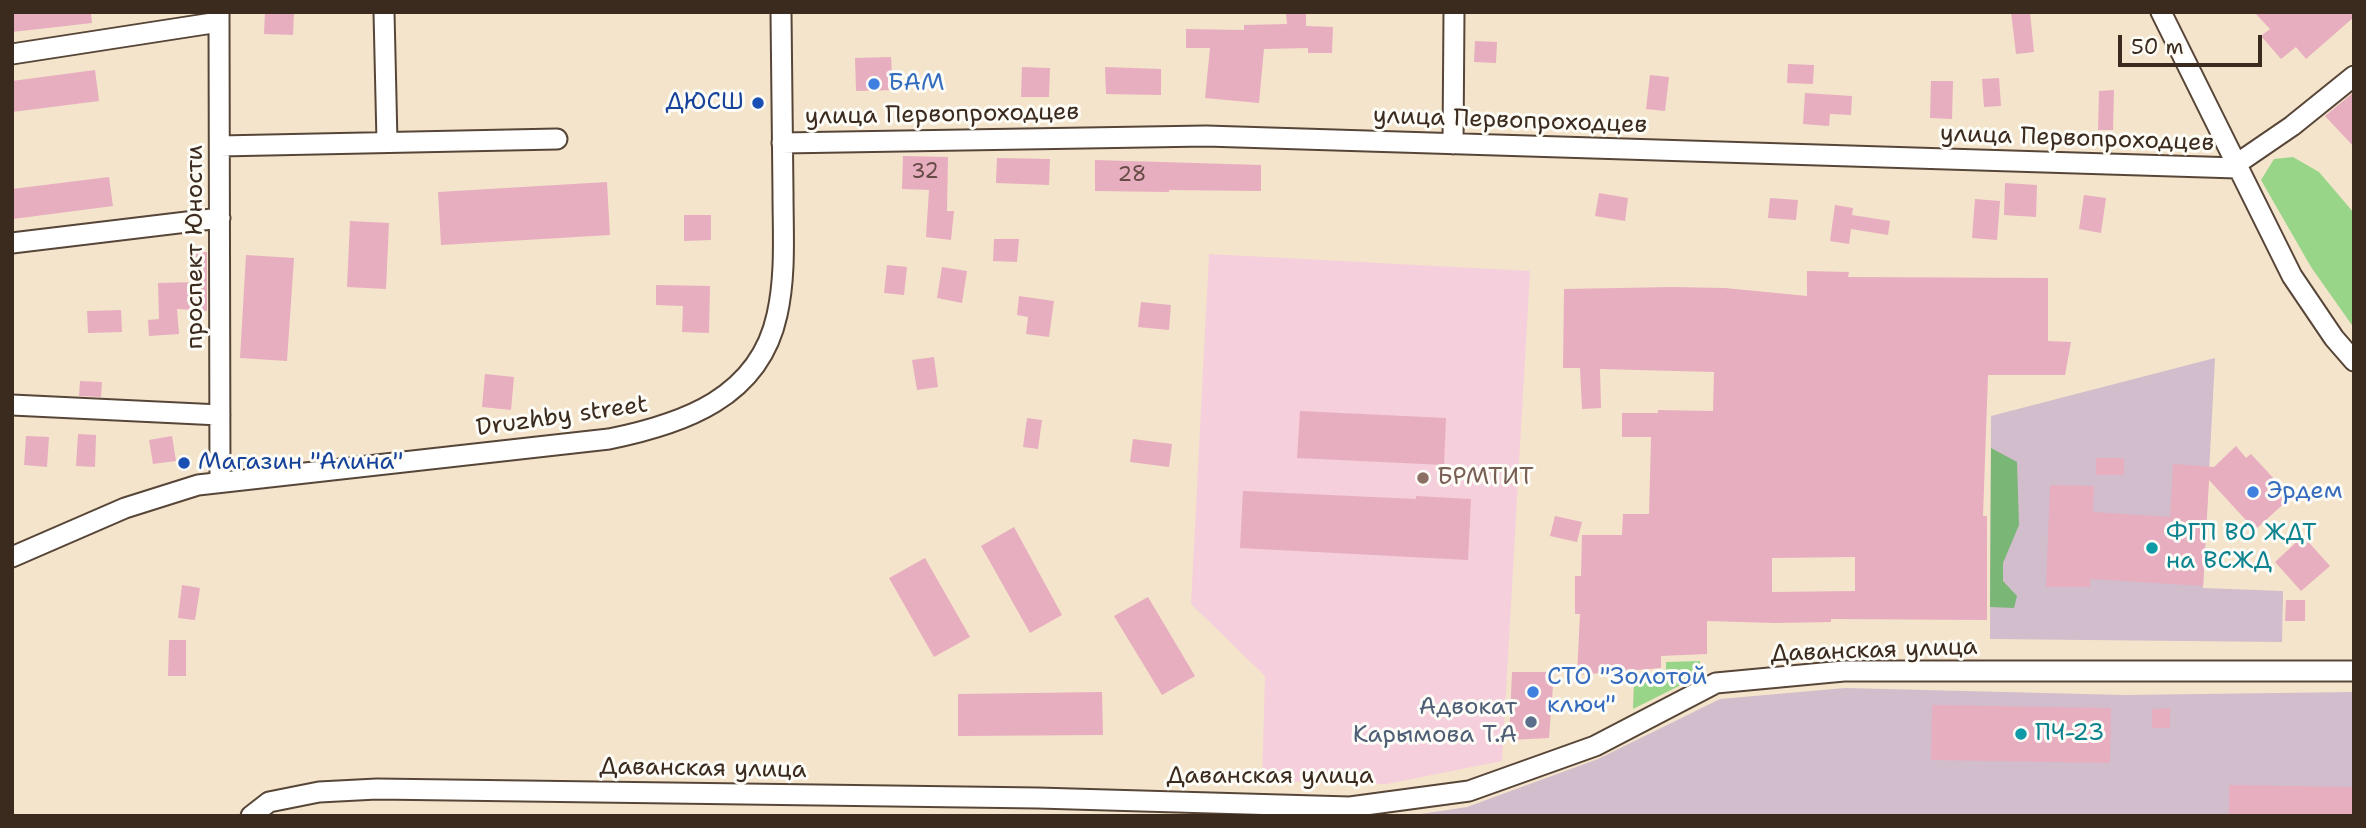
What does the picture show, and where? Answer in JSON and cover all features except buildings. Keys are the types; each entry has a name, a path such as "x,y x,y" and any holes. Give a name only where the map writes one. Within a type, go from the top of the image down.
{"street":[{"path":"384,12 387,142"},
{"name":"Druzhby street","path":"12,557 125,508 167,494 220,482 609,439 670,424 710,406 747,376 766,344 777,316 783,258 781,12"},
{"path":"1453,144 1454,12"},
{"path":"2161,12 2292,276 2334,338 2354,361"},
{"path":"12,54 219,17"},
{"name":"проспект Юности","path":"219,17 220,482"},
{"path":"2236,167 2354,76"},
{"name":"улица Первопроходцев","path":"782,143 1206,136 2236,167"},
{"path":"220,146 557,139"},
{"path":"12,243 220,218"},
{"path":"12,405 220,415"},
{"name":"Даванская улица","path":"251,816 269,802 318,792 377,789 1038,798 1350,807 1469,792 1595,746 1716,683 1844,671 2354,671"}],"shaded area":[{"path":"1209,254 1530,271 1502,761 1387,784 1262,781 1265,676 1191,604"},
{"path":"2215,358 2203,588 2283,591 2282,642 1990,639 1991,416"},
{"path":"1845,688 2124,695 2354,692 2354,816 1408,816 1467,807 1598,759 1720,699"}],"green space":[{"path":"2293,157 2319,172 2354,213 2354,328 2311,267 2261,180 2274,159"},
{"path":"1991,448 2017,462 2019,525 2003,563 2003,581 2017,596 2014,608 1990,607"},
{"path":"1700,661 1699,676 1633,709 1634,679 1666,675 1666,662"}],"place":[{"name":"БАМ","path":"874,84"},
{"name":"ДЮСШ","path":"758,103"},
{"name":"Магазин \"Алина\"","path":"184,463"},
{"name":"БРМТИТ","path":"1423,478"},
{"name":"Эрдем","path":"2253,492"},
{"name":"ФГП ВО ЖДТ на ВСЖД","path":"2152,548"},
{"name":"СТО \"Золотой ключ\"","path":"1533,692"},
{"name":"Адвокат Карымова Т.А","path":"1531,722"},
{"name":"ПЧ-23","path":"2021,734"}]}
